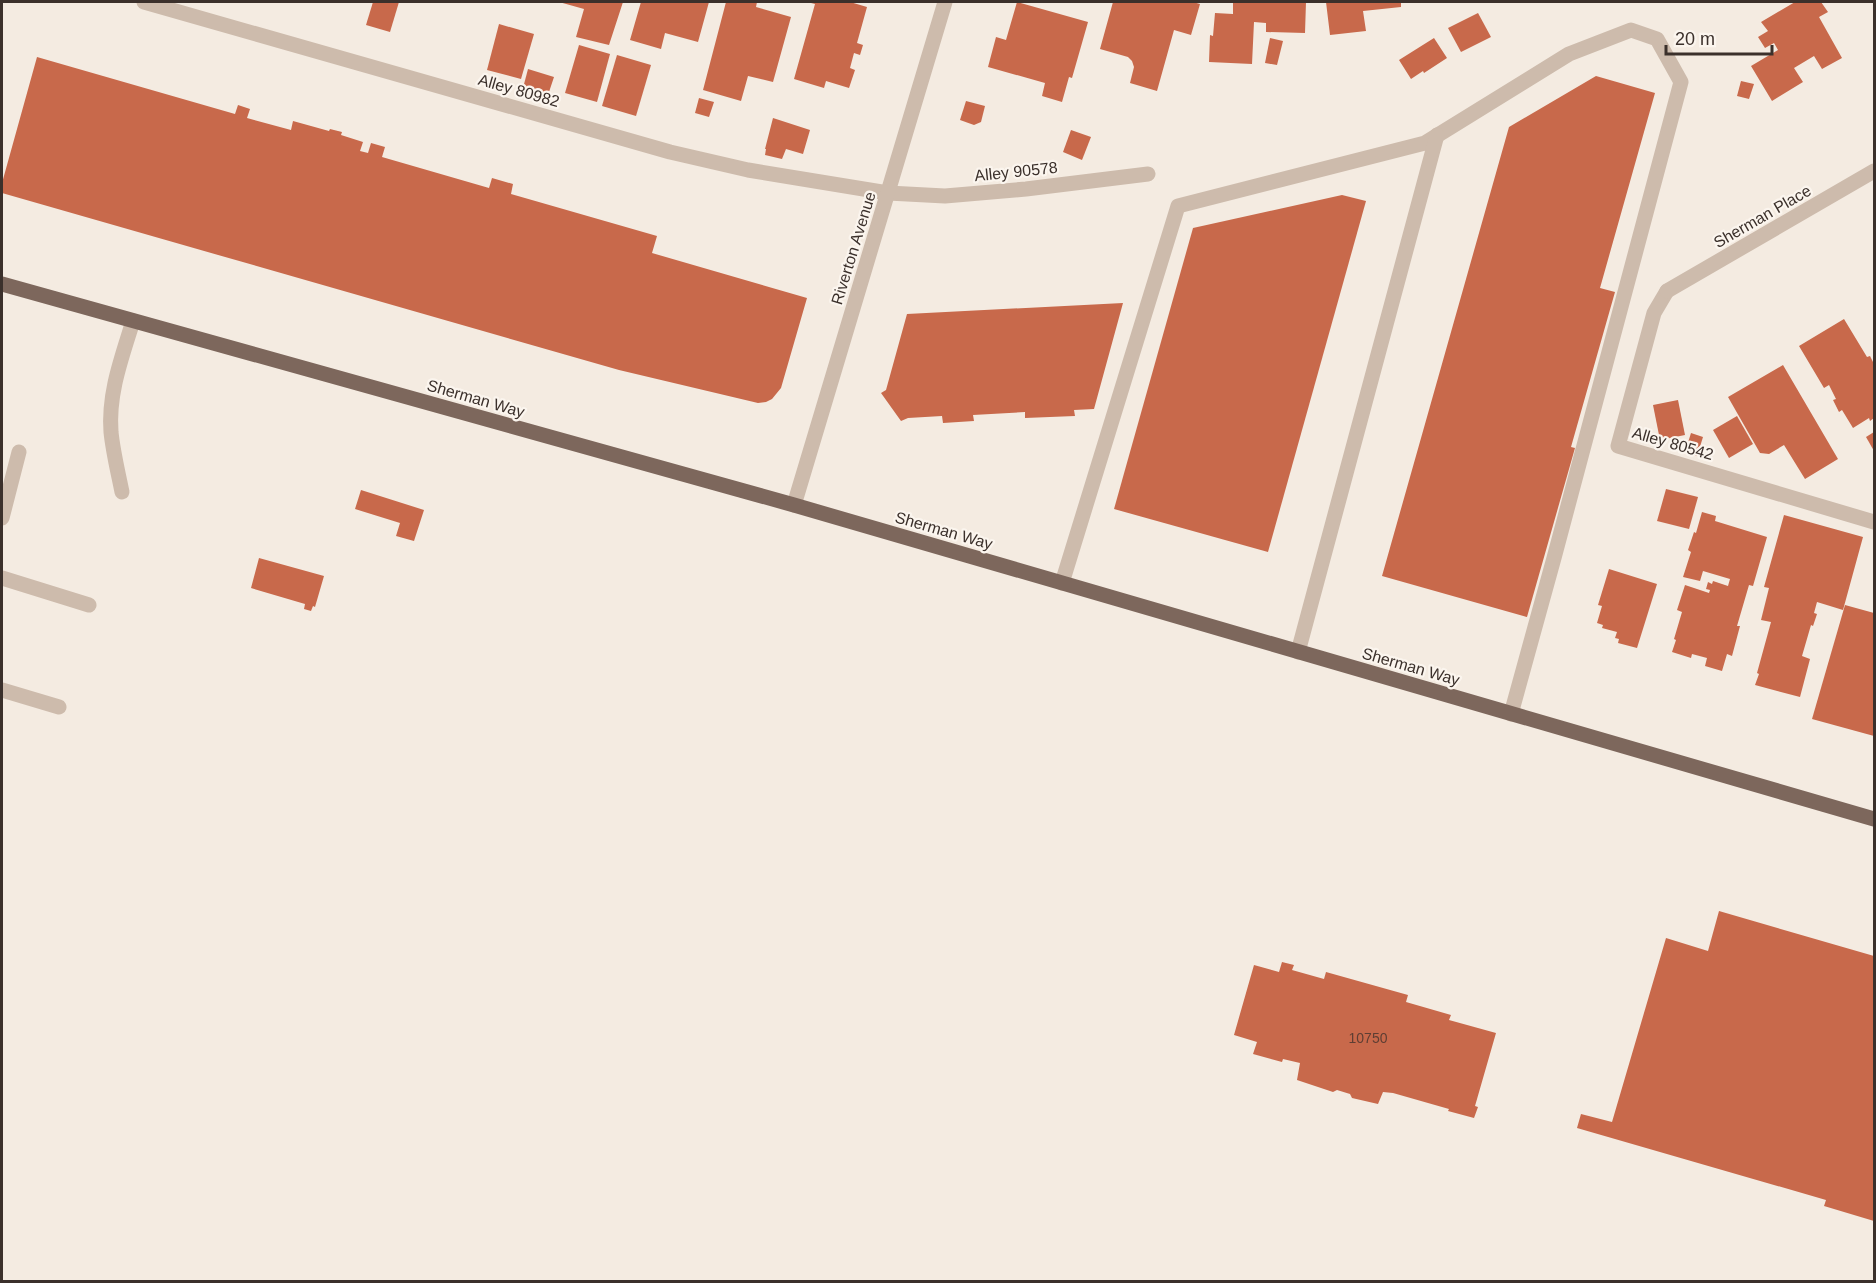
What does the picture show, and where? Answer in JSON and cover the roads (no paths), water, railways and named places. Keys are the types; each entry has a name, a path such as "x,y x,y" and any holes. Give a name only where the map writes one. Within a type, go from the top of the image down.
{"main road":[{"name":"Sherman Way","path":"2,284 794,505 1875,819"}],"street":[{"name":"Alley 80982","path":"144,2 670,152 748,170 888,193"},
{"name":"Riverton Avenue","path":"794,505 945,2"},
{"path":"1062,583 1178,206 1425,142 1569,54 1630,30 1657,39 1681,82 1510,714"},
{"path":"1298,652 1437,135"},
{"name":"Sherman Place","path":"1667,291 1875,171"},
{"name":"Alley 90578","path":"888,193 945,196 1148,174"},
{"name":"Alley 80542","path":"1667,291 1654,313 1618,446 1875,522"},
{"path":"122,492 111,431 112,407 114,384 133,321"},
{"path":"2,518 19,452"},
{"path":"2,578 89,604"},
{"path":"2,690 59,707"}]}
